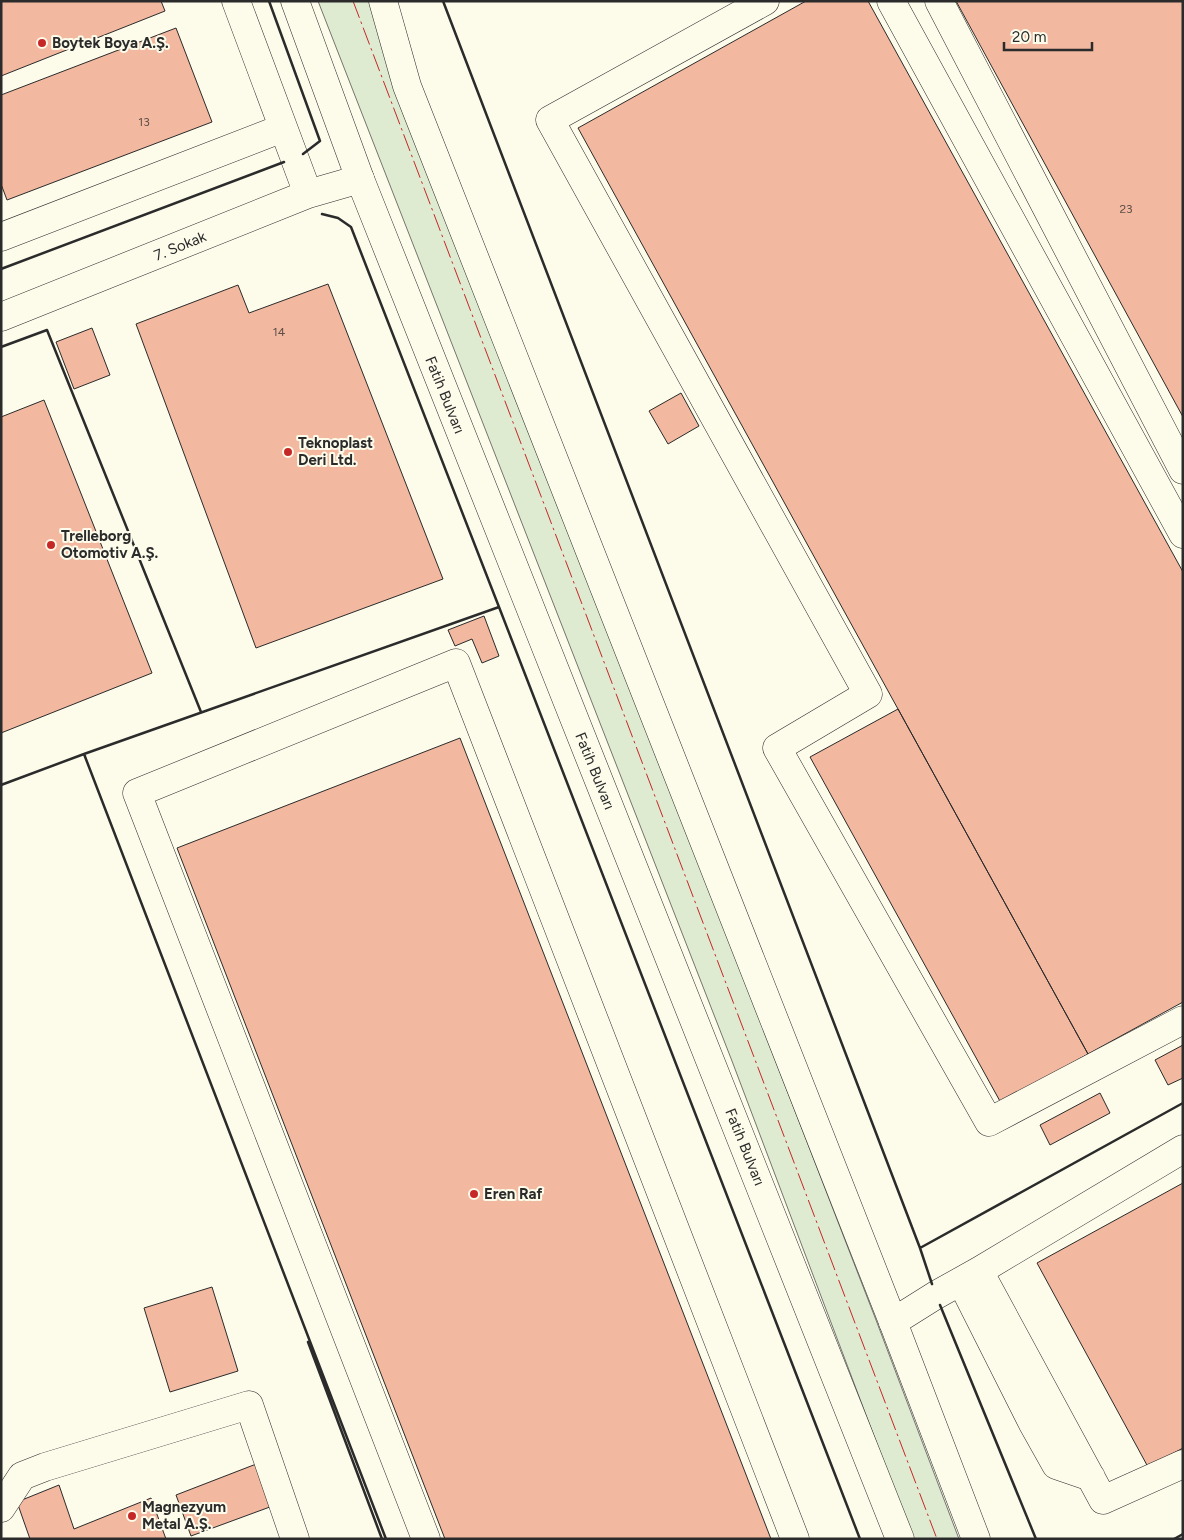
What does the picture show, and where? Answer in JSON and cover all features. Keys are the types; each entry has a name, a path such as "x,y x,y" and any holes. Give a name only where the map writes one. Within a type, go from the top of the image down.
{"main road":[{"path":"236,1 308,194"},
{"name":"Fatih Bulvarı","path":"295,1 360,179 900,1539"},
{"path":"383,1 407,86 893,1322 976,1539"},
{"path":"765,1 550,120 868,694 777,748 989,1122 1183,1020"},
{"path":"891,1 1183,534"},
{"path":"939,1 1183,470"},
{"path":"1,237 283,128"},
{"name":"7. Sokak","path":"1,317 308,194 360,179"},
{"path":"426,1539 137,794 456,663 795,1539"},
{"path":"893,1322 1183,1149"},
{"path":"970,1276 1103,1500 1183,1464"},
{"path":"1,1508 22,1476 45,1467 249,1405 295,1539"}],"green space":[{"path":"318,1 379,1 420,143 959,1539 913,1539 732,1061"}],"building":[{"name":"Boytek Boya A.Ş.","path":"1,1 161,1 165,11 1,76"},
{"path":"806,1 868,1 1183,572 1183,1002 1088,1054 578,128"},
{"path":"956,1 1183,1 1183,417"},
{"path":"176,28 212,122 7,200 1,184 1,95"},
{"name":"Teknoplast Deri Ltd.","path":"328,284 443,579 256,648 136,324 238,285 249,313"},
{"path":"92,328 110,375 74,389 56,342"},
{"path":"681,393 699,426 668,444 649,411"},
{"name":"Trelleborg Otomotiv A.Ş.","path":"44,400 152,673 1,733 1,417"},
{"path":"484,616 499,656 482,663 472,639 455,646 448,630"},
{"path":"898,709 1088,1054 1001,1103 810,757"},
{"name":"Eren Raf","path":"460,738 771,1539 445,1539 177,848"},
{"path":"1183,1045 1183,1078 1168,1085 1155,1060"},
{"path":"1100,1093 1110,1113 1050,1145 1040,1125"},
{"path":"1183,1183 1183,1448 1148,1467 1037,1263"},
{"path":"212,1287 238,1371 170,1392 144,1308"},
{"path":"264,1461 278,1504 191,1536 176,1495"},
{"name":"Magnezyum Metal A.Ş.","path":"59,1485 74,1529 151,1498 166,1539 30,1539 17,1502"}],"wall":[{"path":"269,1 320,141 303,154"},
{"path":"443,1 920,1248 1183,1103"},
{"path":"1,269 284,162"},
{"path":"322,214 338,218 351,227 499,607"},
{"path":"1,347 47,330 201,712"},
{"path":"386,1539 84,754 499,607 860,1539"},
{"path":"1,785 84,754 85,756"},
{"path":"922,1247 920,1248 932,1284"},
{"path":"940,1305 1036,1539"},
{"path":"308,1342 382,1539"},
{"path":"1174,1539 1183,1534"}],"power":[{"path":"353,1 937,1539"}],"place":[{"name":"Boytek Boya A.Ş.","path":"42,43"},
{"name":"Teknoplast Deri Ltd.","path":"288,452"},
{"name":"Trelleborg Otomotiv A.Ş.","path":"51,545"},
{"name":"Eren Raf","path":"474,1194"},
{"name":"Magnezyum Metal A.Ş.","path":"132,1516"}]}
